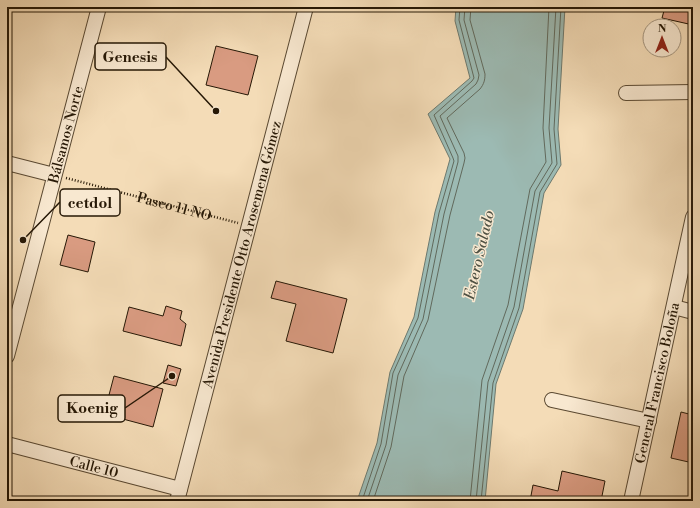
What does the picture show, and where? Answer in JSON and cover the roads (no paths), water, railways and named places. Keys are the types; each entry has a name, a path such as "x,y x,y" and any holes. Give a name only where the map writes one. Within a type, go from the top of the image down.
{"street":[{"name":"Bálsamos Norte","path":"7,356 99,7"},
{"name":"Avenida Presidente Otto Arosemena Gómez","path":"179,495 306,7"},
{"path":"626,93 693,92"},
{"path":"7,163 54,175"},
{"name":"General Francisco Boloña","path":"631,501 674,307 690,256 693,218"},
{"path":"674,307 693,312"},
{"path":"552,400 649,421"},
{"name":"Calle 10","path":"7,444 179,495"}],"water":[{"name":"Estero Salado","path":"456,7 565,7 558,129 561,165 544,193 523,309 496,384 485,501 357,501 377,443 390,372 414,317 435,212 450,159 428,114 470,78 455,21"}],"place":[{"name":"Genesis","path":"216,111"},
{"name":"cetdol","path":"23,240"},
{"name":"Koenig","path":"172,376"}]}
